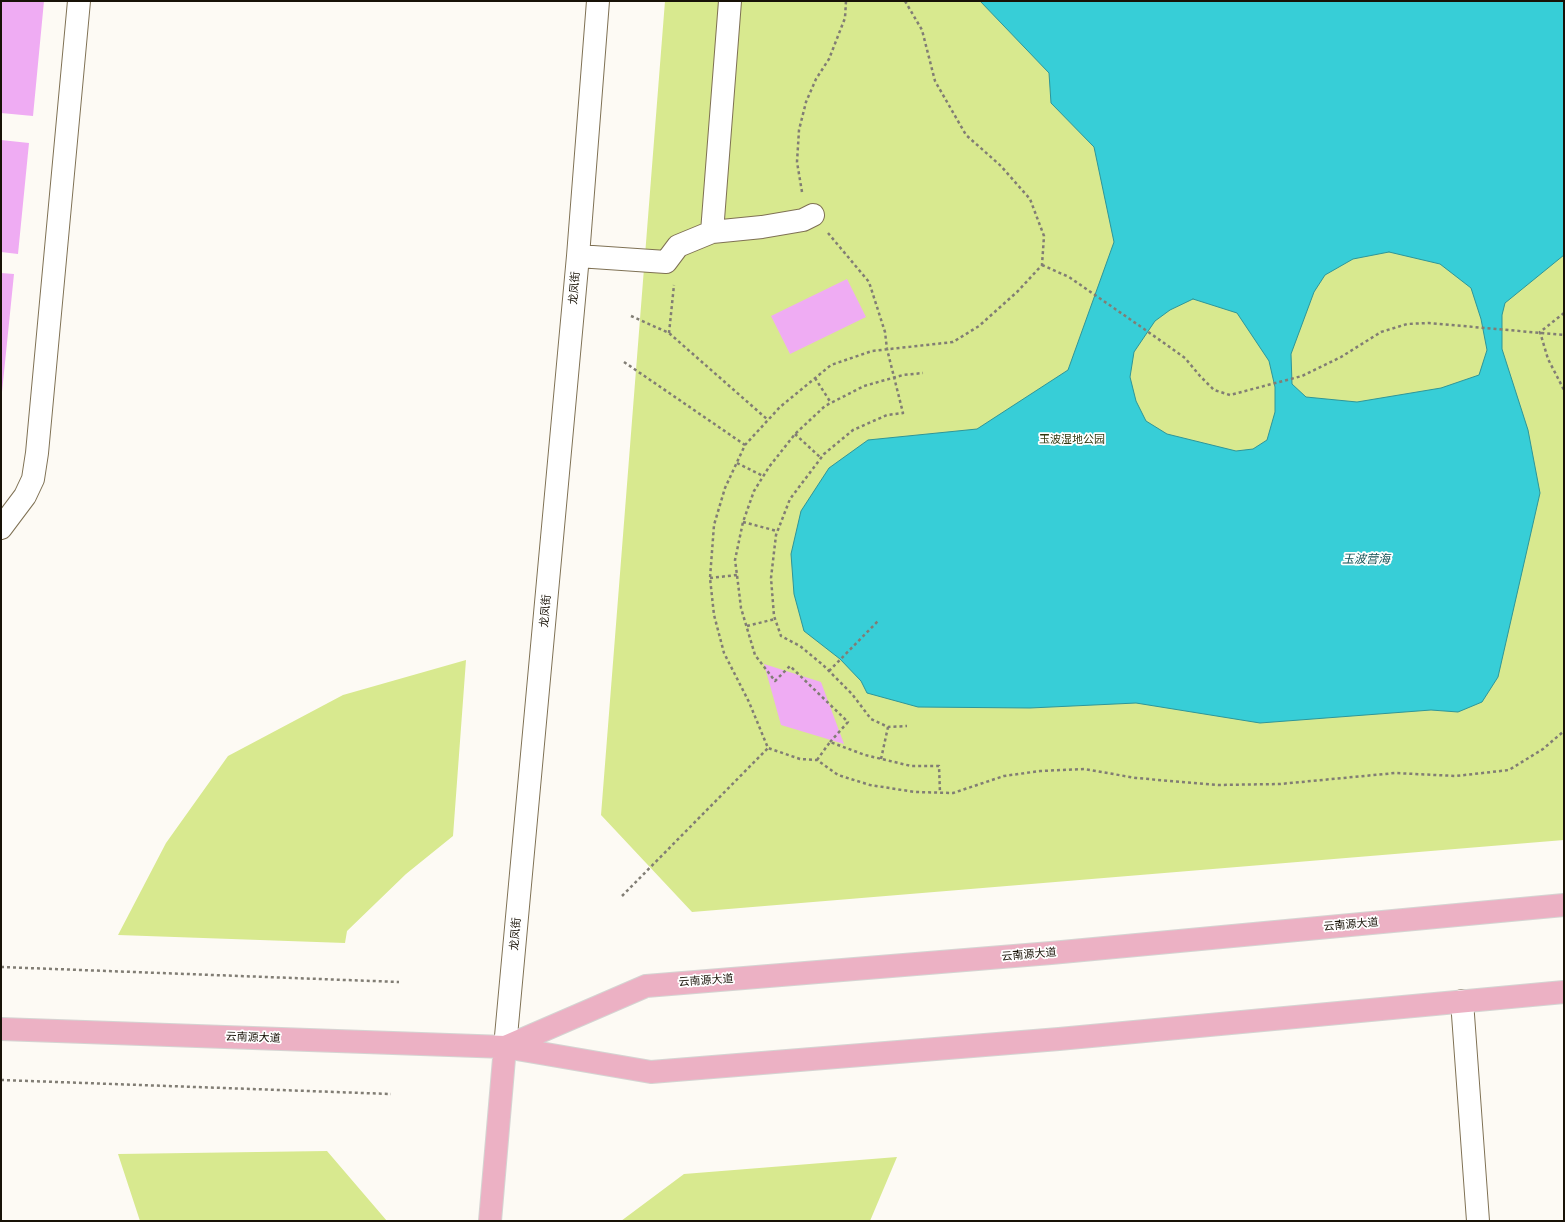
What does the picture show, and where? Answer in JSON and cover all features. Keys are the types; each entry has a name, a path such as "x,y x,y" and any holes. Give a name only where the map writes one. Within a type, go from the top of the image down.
{"main road":[{"name":"云南源大道","path":"505,1047 646,986 1052,953 1564,905"},
{"name":"云南源大道","path":"1,1029 505,1047 651,1072 1051,1039 1564,992"},
{"name":"龙凤街","path":"490,1221 505,1047"}],"street":[{"path":"1,528 25,496 32,479 37,453 79,1"},
{"name":"龙凤街","path":"505,1047 578,256 598,1"},
{"path":"712,232 730,1"},
{"path":"578,256 666,262 678,246 712,232 762,227 803,220 813,215"},
{"path":"1462,1001 1478,1221"}],"path":[{"path":"846,1 845,18 829,59 816,78 806,102 799,130 797,162 804,198 813,215 869,282 885,332 893,378 903,413 887,416 853,430 821,458 790,499 777,531 771,578 776,619 780,636 800,646 829,671 852,694 871,719 888,727 907,726"},
{"path":"768,748 750,702 724,654 714,614 710,578 714,525 725,488 746,445 780,407 831,365 872,351 953,342 979,326 1018,291 1042,265 1044,236 1030,199 1001,166 966,135 935,81 922,30 905,1"},
{"path":"669,333 678,246"},
{"path":"1042,265 1069,277 1095,294 1185,358 1214,390 1230,395 1302,376 1341,357 1381,332 1407,324 1429,323 1564,335"},
{"path":"1540,332 1564,313"},
{"path":"631,316 669,333 768,420"},
{"path":"1540,332 1548,359 1564,390"},
{"path":"624,362 746,445"},
{"path":"817,760 830,742 848,722 790,666 775,681 756,655 741,608 735,560 743,522 754,491 769,467 795,434 824,406 864,386 893,378 923,374"},
{"path":"815,378 831,403"},
{"path":"795,434 821,458"},
{"path":"737,464 763,476"},
{"path":"743,522 777,531"},
{"path":"710,578 737,574"},
{"path":"746,626 776,619"},
{"path":"829,671 879,620"},
{"path":"881,759 888,727"},
{"path":"768,748 800,758 817,760 838,774 870,785 915,792 953,793 1004,776 1040,771 1077,770 1136,778 1218,785 1280,784 1395,773 1456,776 1509,770 1543,749 1564,731"},
{"path":"830,742 881,759 911,766 939,766 940,793"},
{"path":"622,896 768,748"},
{"path":"1,967 399,982"},
{"path":"1,1080 391,1094"}],"green space":[{"name":"玉波湿地公园","path":"665,1 1564,1 1564,840 692,912 601,815"},
{"path":"466,660 453,836 406,874 347,931 345,943 118,935 166,843 228,756 343,695"},
{"path":"327,1151 387,1221 140,1221 118,1154"},
{"path":"897,1157 870,1221 621,1221 684,1174"}],"water":[{"name":"玉波营海","path":"980,1 1564,1 1564,255 1505,303 1502,315 1502,349 1528,430 1540,493 1498,677 1482,702 1458,712 1431,710 1260,723 1136,703 1030,708 918,707 867,693 861,681 840,659 804,631 794,594 791,554 801,511 829,468 868,440 977,429 1068,370 1114,242 1094,147 1051,103 1049,73","holes":["1389,252 1440,264 1471,288 1481,319 1487,350 1479,375 1441,388 1357,402 1306,397 1292,384 1291,354 1314,292 1325,275 1353,259","1193,299 1237,313 1269,361 1275,387 1275,412 1267,440 1253,449 1236,451 1167,434 1146,421 1136,401 1130,377 1134,352 1155,321 1170,310"]}],"building":[{"path":"1,1 44,1 33,116 1,113"},
{"path":"1,140 29,143 18,254 1,252"},
{"path":"1,273 14,274 2,392 1,392"},
{"path":"847,279 866,317 790,354 771,316"},
{"path":"764,664 821,682 844,744 781,725"}]}
